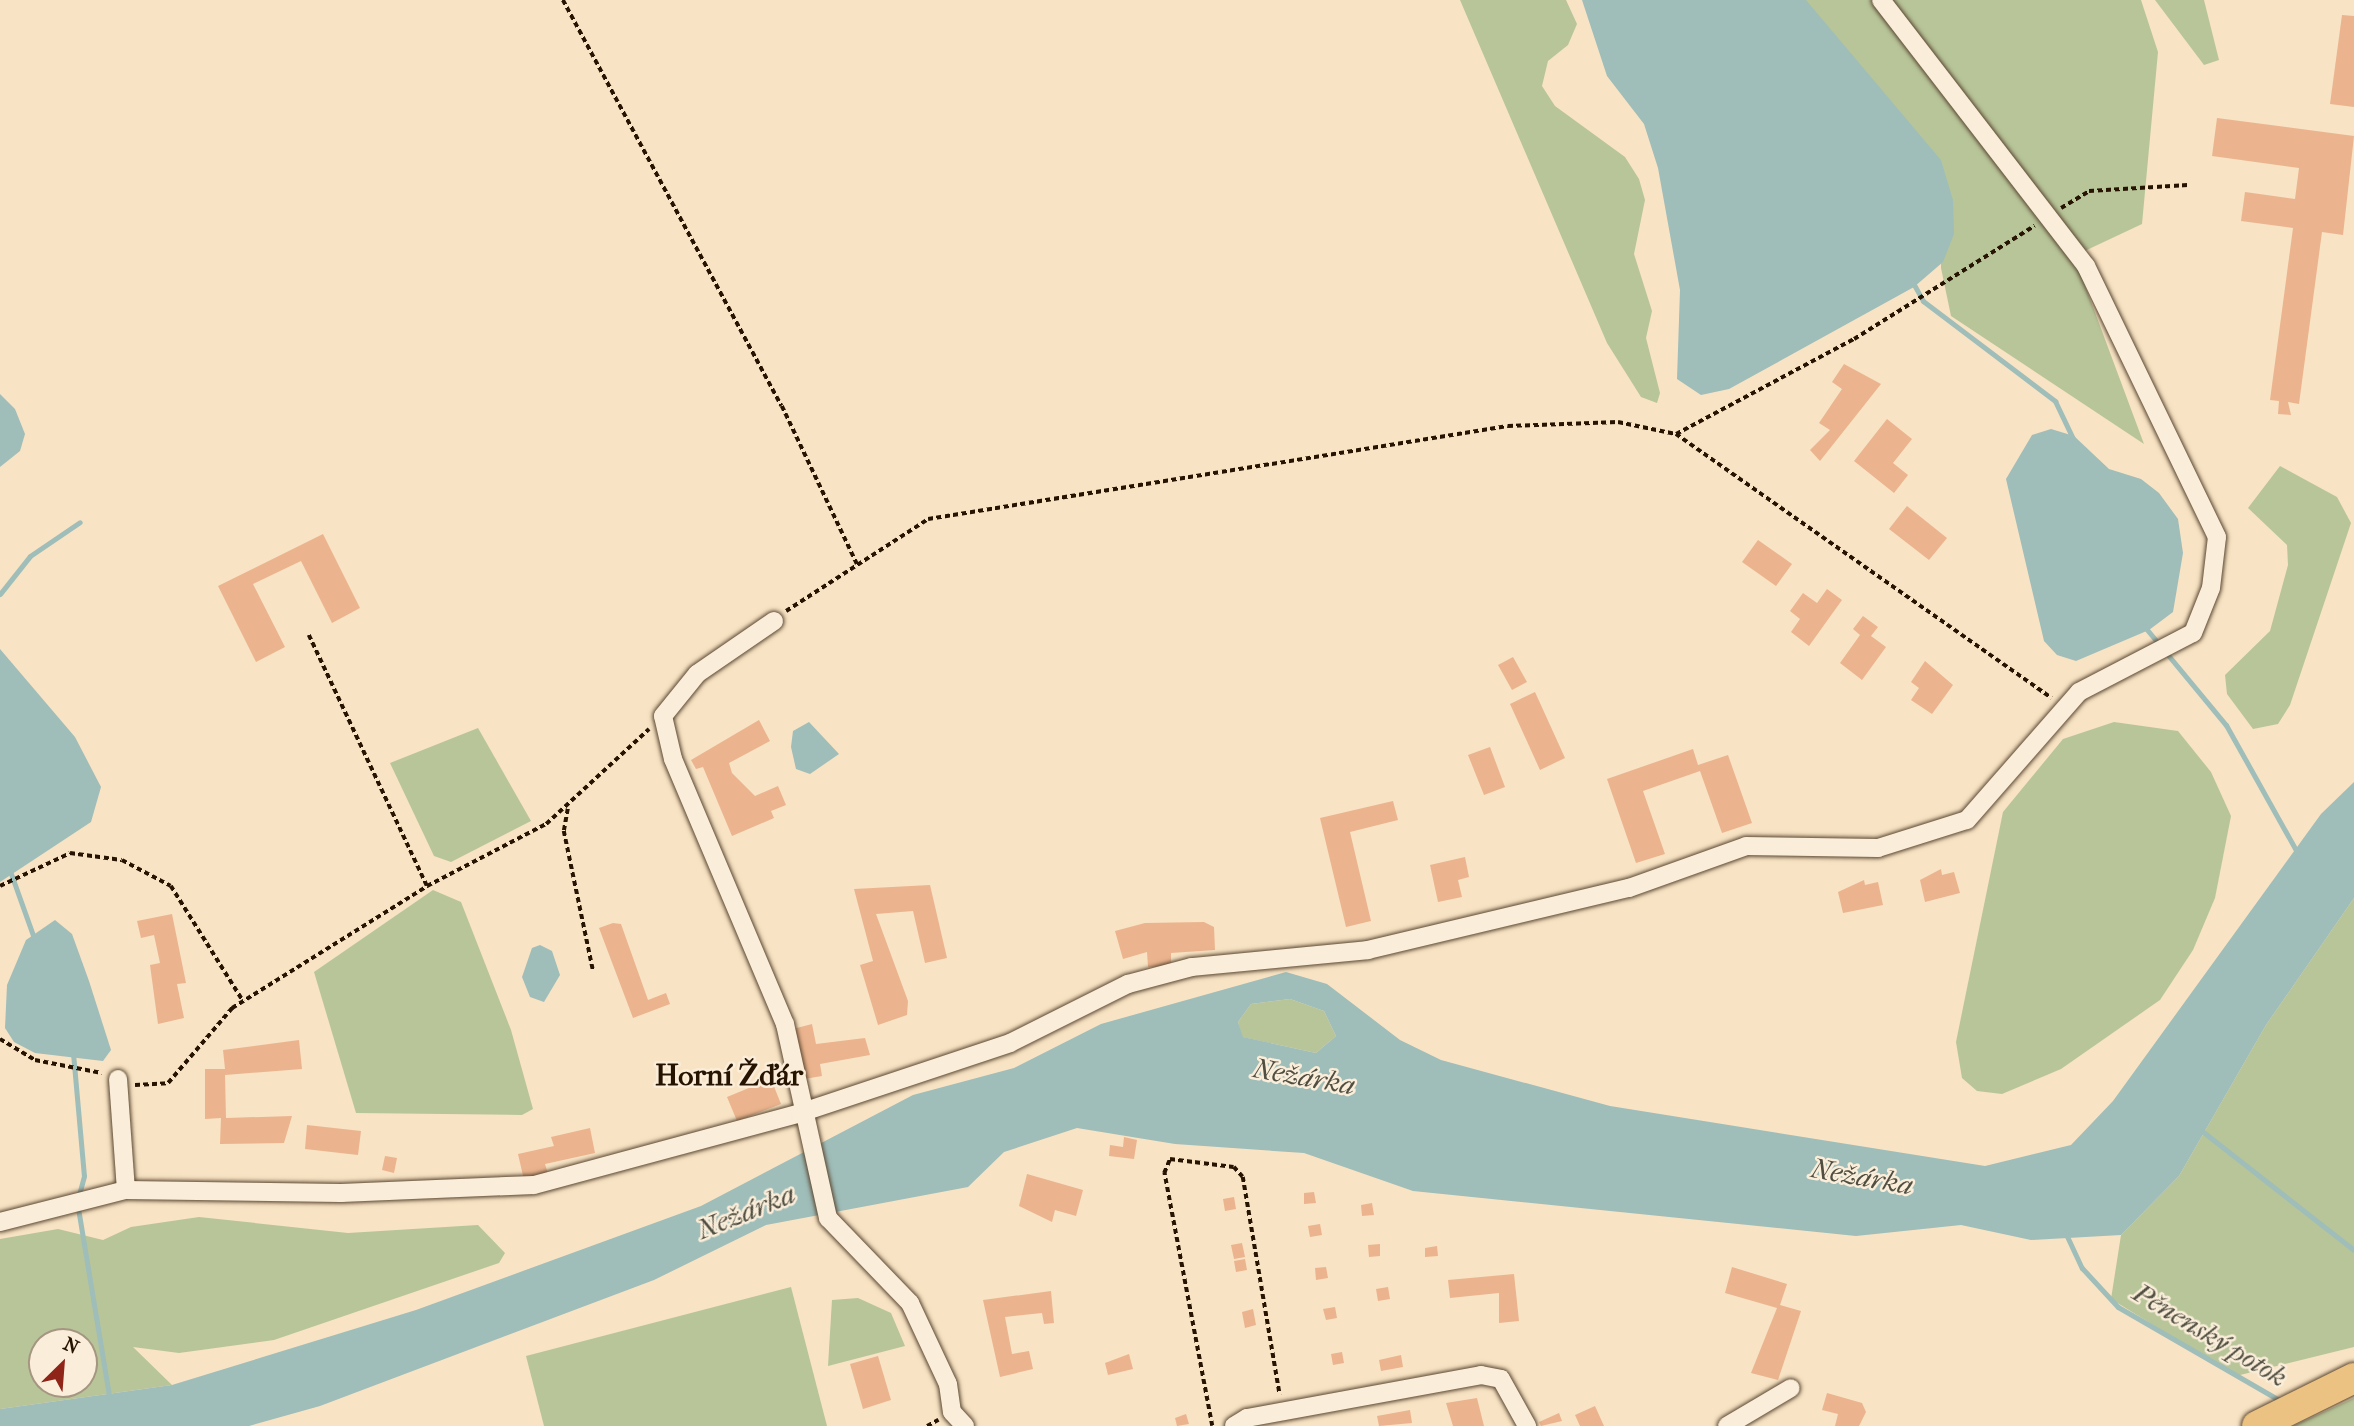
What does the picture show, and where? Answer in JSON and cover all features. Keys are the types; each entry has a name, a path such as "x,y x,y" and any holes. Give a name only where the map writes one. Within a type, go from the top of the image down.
{"main road":[{"path":"2257,1426 2354,1378"}],"street":[{"path":"0,1222 126,1190 341,1193 534,1185 800,1113 1010,1043 1128,985 1192,967 1381,947 1629,888 1746,846 1878,848 1967,820 2079,692 2193,633 2211,588 2217,537 2086,266 2052,214 1881,0"},
{"path":"774,621 697,674 663,716 673,759 785,1024 800,1113 828,1218 910,1303 948,1384 952,1419 965,1426"},
{"path":"118,1079 126,1190"},
{"path":"1234,1426 1283,1412 1481,1375 1501,1379 1527,1426"},
{"path":"1727,1426 1791,1388"}],"path":[{"path":"562,0 782,406 857,564"},
{"path":"1676,434 1854,339 2089,191 2188,185"},
{"path":"774,621 928,519 1468,433 1618,422 1676,434 2067,708"},
{"path":"309,635 427,886"},
{"path":"0,1039 35,1060 135,1085 167,1083 243,1001 427,886 568,807 663,716"},
{"path":"568,807 564,831 593,970"},
{"path":"0,886 70,853 122,860 171,886 243,1001"},
{"path":"1212,1426 1164,1173 1170,1159 1234,1167 1243,1177 1283,1412"}],"green space":[{"path":"1460,0 1566,0 1577,24 1568,45 1548,61 1542,86 1555,106 1625,157 1639,179 1645,200 1634,254 1652,311 1646,338 1660,393 1657,403 1641,397 1607,343"},
{"path":"1798,0 2141,0 2158,52 2142,224 2074,256 2144,444 1951,316 1941,268 1940,186"},
{"path":"2155,0 2204,0 2219,60 2204,65"},
{"path":"2280,466 2337,497 2351,523 2290,705 2278,724 2253,729 2227,694 2225,675 2270,631 2288,565 2287,545 2248,508"},
{"path":"2114,722 2178,731 2211,772 2231,816 2215,898 2193,950 2160,1000 2061,1069 2002,1094 1977,1091 1962,1078 1956,1042 2003,812 2063,739"},
{"path":"478,728 531,821 451,862 434,856 390,763"},
{"path":"433,890 461,902 511,1030 533,1109 522,1115 356,1113 314,972"},
{"path":"2354,898 2354,1347 2236,1376 2111,1299 2121,1235 2179,1176 2266,1025"},
{"path":"1290,999 1324,1011 1336,1036 1316,1053 1242,1037 1238,1022 1251,1004"},
{"path":"199,1217 348,1233 478,1225 505,1253 499,1263 274,1340 179,1353 133,1347 172,1385 98,1395 98,1328 28,1328 28,1398 79,1398 0,1409 0,1239 58,1229 103,1240 131,1227"},
{"path":"791,1287 827,1426 544,1426 526,1356"},
{"path":"858,1298 891,1313 905,1346 828,1366 832,1300"},
{"path":"2354,1398 2354,1426 2293,1426"}],"water":[{"path":"1582,0 1806,0 1941,160 1953,200 1954,234 1943,262 1914,287 1729,389 1701,395 1677,379 1680,290 1658,168 1644,124 1607,76"},
{"path":"0,394 15,409 25,434 20,451 0,467"},
{"path":"2051,429 2074,436 2109,469 2141,479 2159,493 2178,519 2183,553 2173,612 2149,630 2076,661 2057,655 2044,641 2006,479 2032,435"},
{"path":"0,649 75,737 101,787 91,822 0,882"},
{"path":"809,722 839,754 810,774 796,769 791,747 793,731"},
{"name":"Nežárka","path":"2354,782 2354,898 2266,1025 2179,1176 2121,1235 2031,1240 1961,1225 1856,1236 1413,1191 1304,1153 1175,1144 1077,1128 1004,1152 968,1187 766,1225 654,1280 320,1406 249,1426 0,1426 0,1409 79,1398 98,1398 98,1395 172,1385 416,1310 701,1206 913,1095 1014,1068 1101,1024 1286,972 1327,984 1400,1040 1441,1060 1610,1106 1985,1166 2071,1145 2113,1101 2321,814","holes":["1290,999 1324,1011 1336,1036 1316,1053 1243,1037 1238,1022 1251,1004"]},
{"path":"55,920 72,934 89,981 111,1050 103,1061 35,1053 14,1042 5,1028 7,985 26,940"},
{"path":"540,945 552,951 560,975 544,1002 530,997 522,977 532,948"}],"building":[{"path":"2342,15 2354,16 2354,107 2330,104"},
{"path":"2217,118 2354,136 2343,235 2322,232 2299,404 2288,402 2291,415 2278,414 2279,401 2270,400 2293,228 2241,221 2245,192 2295,199 2299,168 2212,156"},
{"path":"1844,364 1881,384 1820,461 1810,450 1830,430 1819,423 1842,389 1832,382"},
{"path":"1887,419 1912,439 1893,463 1908,475 1894,493 1854,461"},
{"path":"1907,506 1947,538 1929,560 1889,529"},
{"path":"323,534 360,608 332,623 301,561 253,584 285,647 256,662 218,586"},
{"path":"1758,540 1792,564 1776,586 1742,562"},
{"path":"1827,589 1842,600 1809,646 1791,632 1800,619 1790,611 1803,593 1817,603"},
{"path":"1863,616 1878,627 1871,636 1886,647 1862,680 1840,663 1860,635 1853,629"},
{"path":"1513,657 1527,682 1512,690 1498,665"},
{"path":"1925,661 1953,685 1932,714 1911,700 1919,688 1911,682"},
{"path":"1535,692 1565,758 1540,770 1510,704"},
{"path":"759,720 770,741 729,763 732,773 755,796 778,786 786,805 771,811 774,818 732,836 703,767 696,769 691,760"},
{"path":"1490,747 1505,787 1484,795 1468,755"},
{"path":"1693,749 1698,765 1728,755 1752,823 1722,833 1700,771 1643,791 1665,854 1636,863 1607,779"},
{"path":"1393,801 1398,820 1350,832 1371,921 1346,927 1320,818"},
{"path":"1465,857 1469,877 1458,880 1462,897 1438,902 1430,865"},
{"path":"1941,869 1942,875 1954,872 1960,893 1925,902 1920,880"},
{"path":"1864,880 1865,885 1878,882 1883,905 1843,913 1838,892"},
{"path":"930,885 947,958 925,963 913,911 876,914 908,1001 907,1015 878,1025 860,965 873,961 854,889"},
{"path":"172,914 186,983 177,984 184,1018 158,1024 150,965 160,963 154,935 141,938 137,921"},
{"path":"1204,922 1214,927 1215,950 1171,953 1171,966 1148,967 1147,952 1123,959 1115,931 1145,923"},
{"path":"613,923 621,924 648,1000 666,993 670,1004 633,1018 599,928"},
{"path":"812,1024 816,1044 865,1038 870,1055 820,1064 822,1076 804,1079 793,1029"},
{"path":"299,1040 302,1069 225,1075 226,1118 292,1116 284,1143 220,1144 221,1118 205,1119 205,1069 225,1069 223,1050"},
{"path":"771,1079 781,1104 737,1121 727,1097"},
{"path":"307,1125 361,1131 358,1155 305,1149"},
{"path":"590,1128 595,1153 545,1164 548,1174 524,1180 518,1154 554,1146 551,1137"},
{"path":"1124,1137 1137,1140 1134,1159 1109,1156 1110,1145 1123,1147"},
{"path":"385,1156 397,1158 394,1173 382,1170"},
{"path":"1027,1174 1083,1190 1076,1216 1055,1210 1052,1222 1019,1206"},
{"path":"1314,1192 1316,1203 1304,1204 1304,1193"},
{"path":"1234,1197 1236,1209 1225,1211 1223,1199"},
{"path":"1372,1203 1374,1215 1362,1216 1361,1205"},
{"path":"1320,1224 1322,1235 1310,1237 1308,1226"},
{"path":"1242,1243 1245,1257 1234,1259 1231,1245"},
{"path":"1380,1244 1380,1256 1369,1257 1368,1245"},
{"path":"1437,1246 1438,1256 1425,1257 1425,1248"},
{"path":"1245,1259 1247,1270 1236,1272 1234,1261"},
{"path":"1326,1267 1328,1278 1316,1280 1315,1268"},
{"path":"1732,1267 1787,1284 1780,1305 1801,1311 1778,1380 1751,1373 1777,1308 1725,1293"},
{"path":"1514,1274 1519,1321 1499,1323 1499,1293 1450,1298 1448,1280"},
{"path":"1388,1287 1390,1299 1378,1301 1376,1289"},
{"path":"1051,1291 1054,1323 1044,1324 1042,1313 1005,1317 1012,1354 1029,1351 1033,1369 1000,1377 983,1300"},
{"path":"1335,1307 1337,1318 1326,1320 1323,1309"},
{"path":"1253,1309 1256,1325 1245,1328 1242,1312"},
{"path":"1342,1352 1344,1363 1333,1365 1331,1354"},
{"path":"1129,1354 1133,1369 1108,1375 1105,1363"},
{"path":"1401,1355 1403,1367 1381,1371 1379,1360"},
{"path":"878,1356 891,1400 863,1409 850,1364"},
{"path":"1827,1393 1862,1403 1866,1412 1859,1426 1835,1426 1838,1414 1822,1410"},
{"path":"1477,1398 1484,1426 1453,1426 1446,1403"},
{"path":"1595,1406 1604,1426 1580,1426 1575,1415"},
{"path":"1410,1410 1412,1423 1379,1426 1377,1416"},
{"path":"1559,1413 1562,1421 1541,1426 1539,1422"},
{"path":"1186,1414 1189,1424 1177,1426 1175,1418"}],"waterway":[{"path":"1912,281 1923,301 2055,401 2075,443"},
{"path":"0,594 30,556 80,522"},
{"path":"2144,626 2226,725 2298,854"},
{"path":"10,871 34,938"},
{"path":"73,1053 84,1176 77,1202 109,1396"},
{"path":"2202,1131 2354,1250"},
{"name":"Pěnenský potok","path":"2065,1232 2082,1268 2118,1307 2284,1403"}],"district":[{"name":"Horní Žďár","path":"729,1076"}]}
